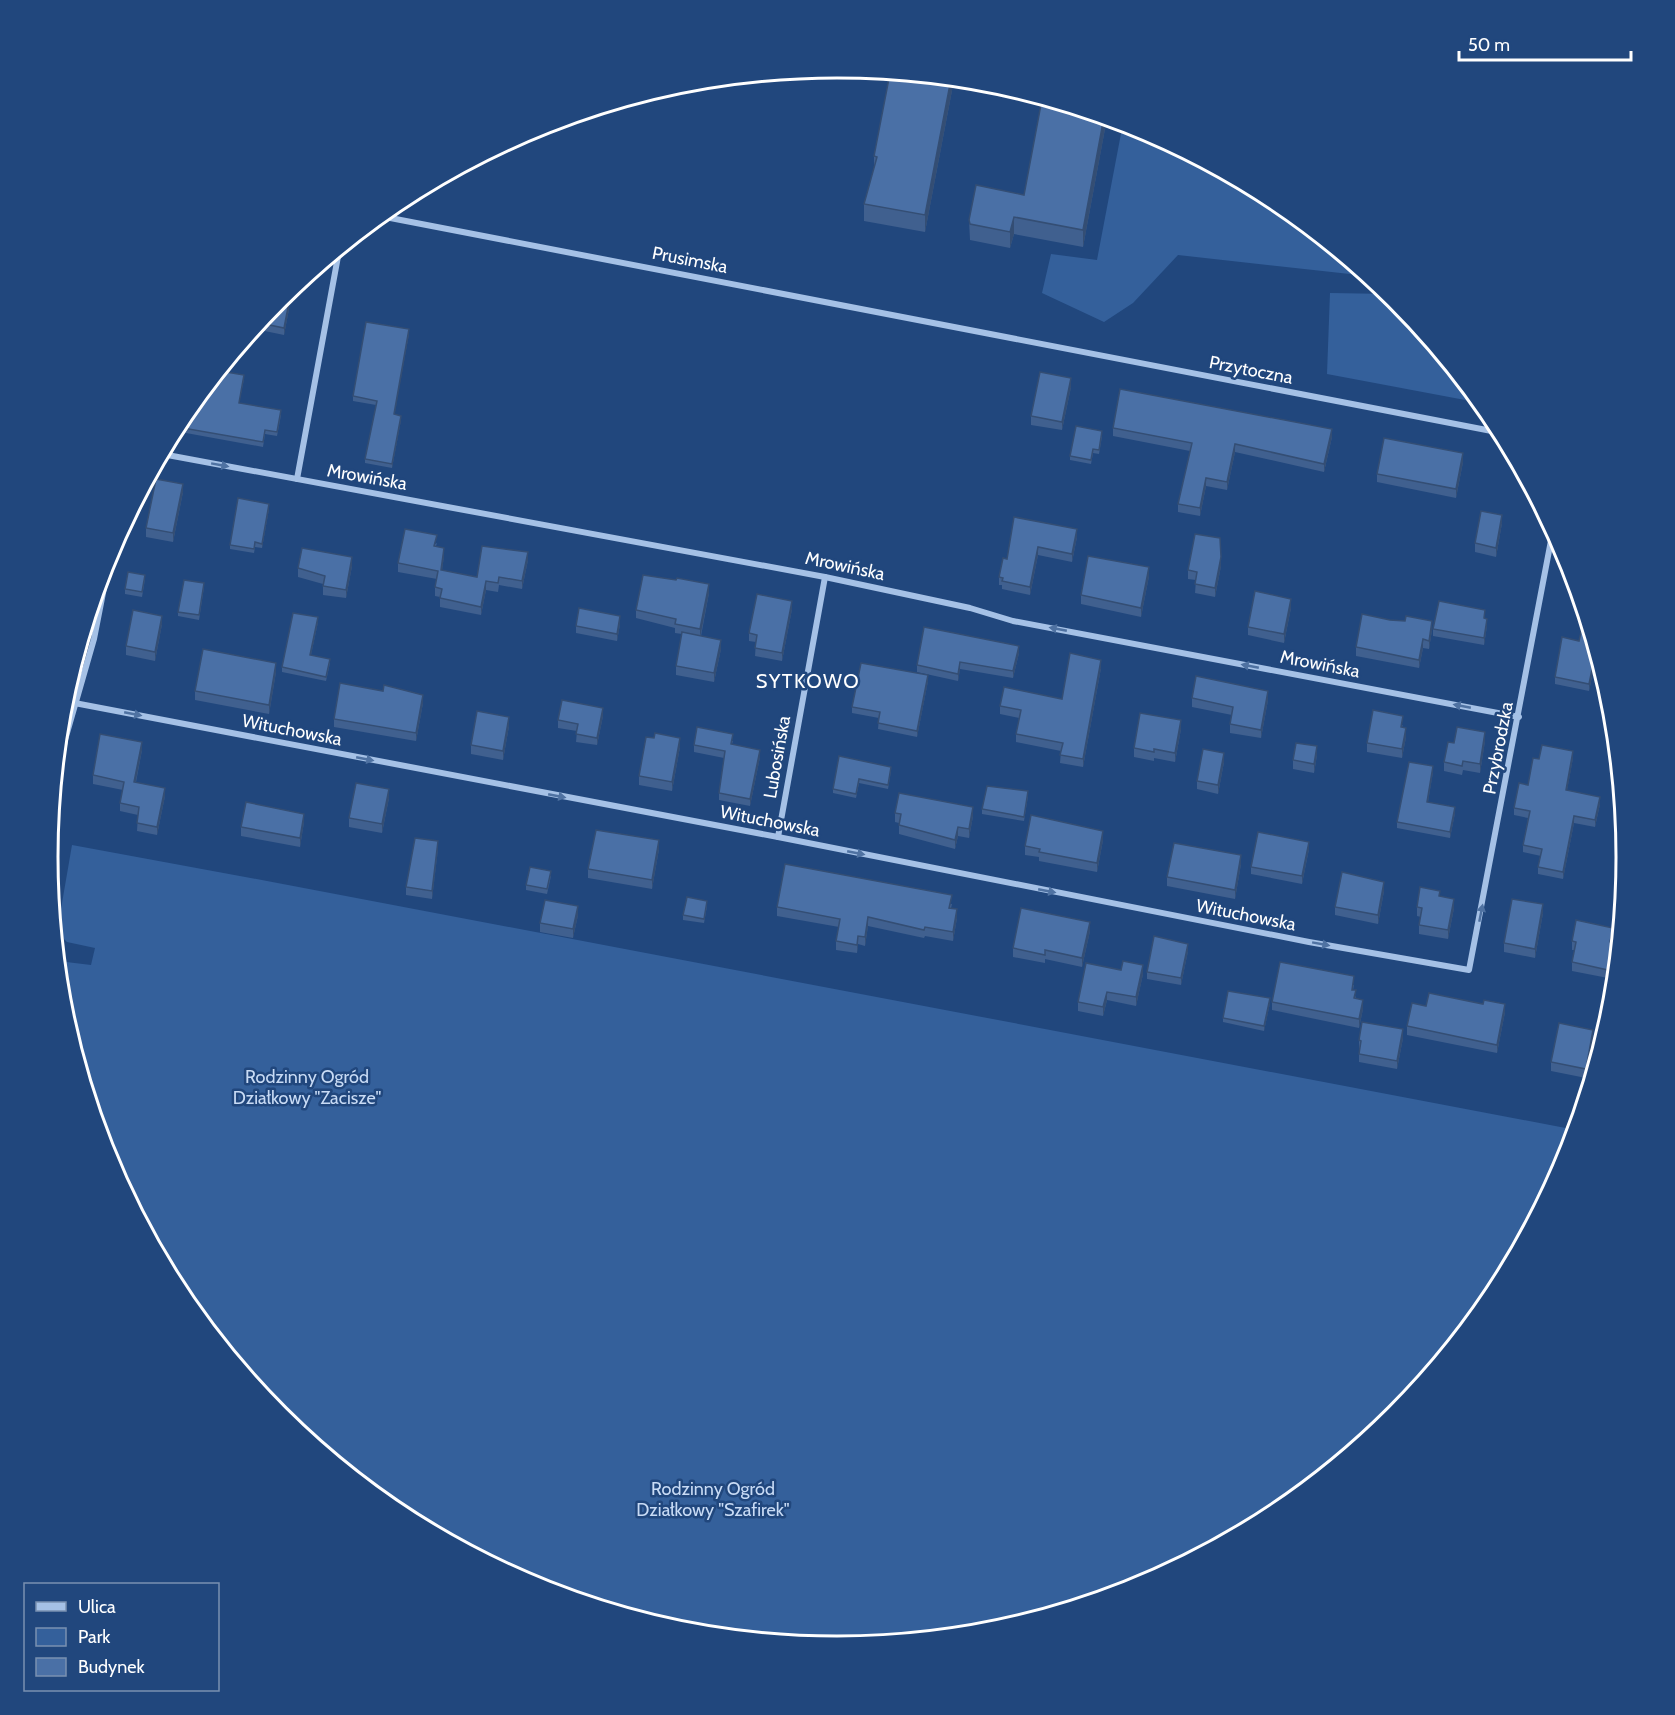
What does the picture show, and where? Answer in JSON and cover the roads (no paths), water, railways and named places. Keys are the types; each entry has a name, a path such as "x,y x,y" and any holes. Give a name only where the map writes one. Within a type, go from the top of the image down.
{"street":[{"name":"Prusimska","path":"393,218 994,333"},
{"path":"297,479 337,261"},
{"name":"Przytoczna","path":"994,333 1416,419 1489,431"},
{"name":"Mrowińska","path":"171,456 825,577 970,608 1013,621 1519,717"},
{"name":"Przybrodzka","path":"1469,970 1550,544"},
{"name":"Lubosińska","path":"778,837 825,577"},
{"path":"69,731 94,639 101,606"},
{"name":"Wituchowska","path":"75,703 778,837 1309,942 1469,970"}],"district":[{"name":"SYTKOWO","path":"808,681"}],"park label":[{"name":"Rodzinny Ogród Działkowy \"Zacisze\"","path":"307,1087"},
{"name":"Rodzinny Ogród Działkowy \"Szafirek\"","path":"713,1499"}]}
